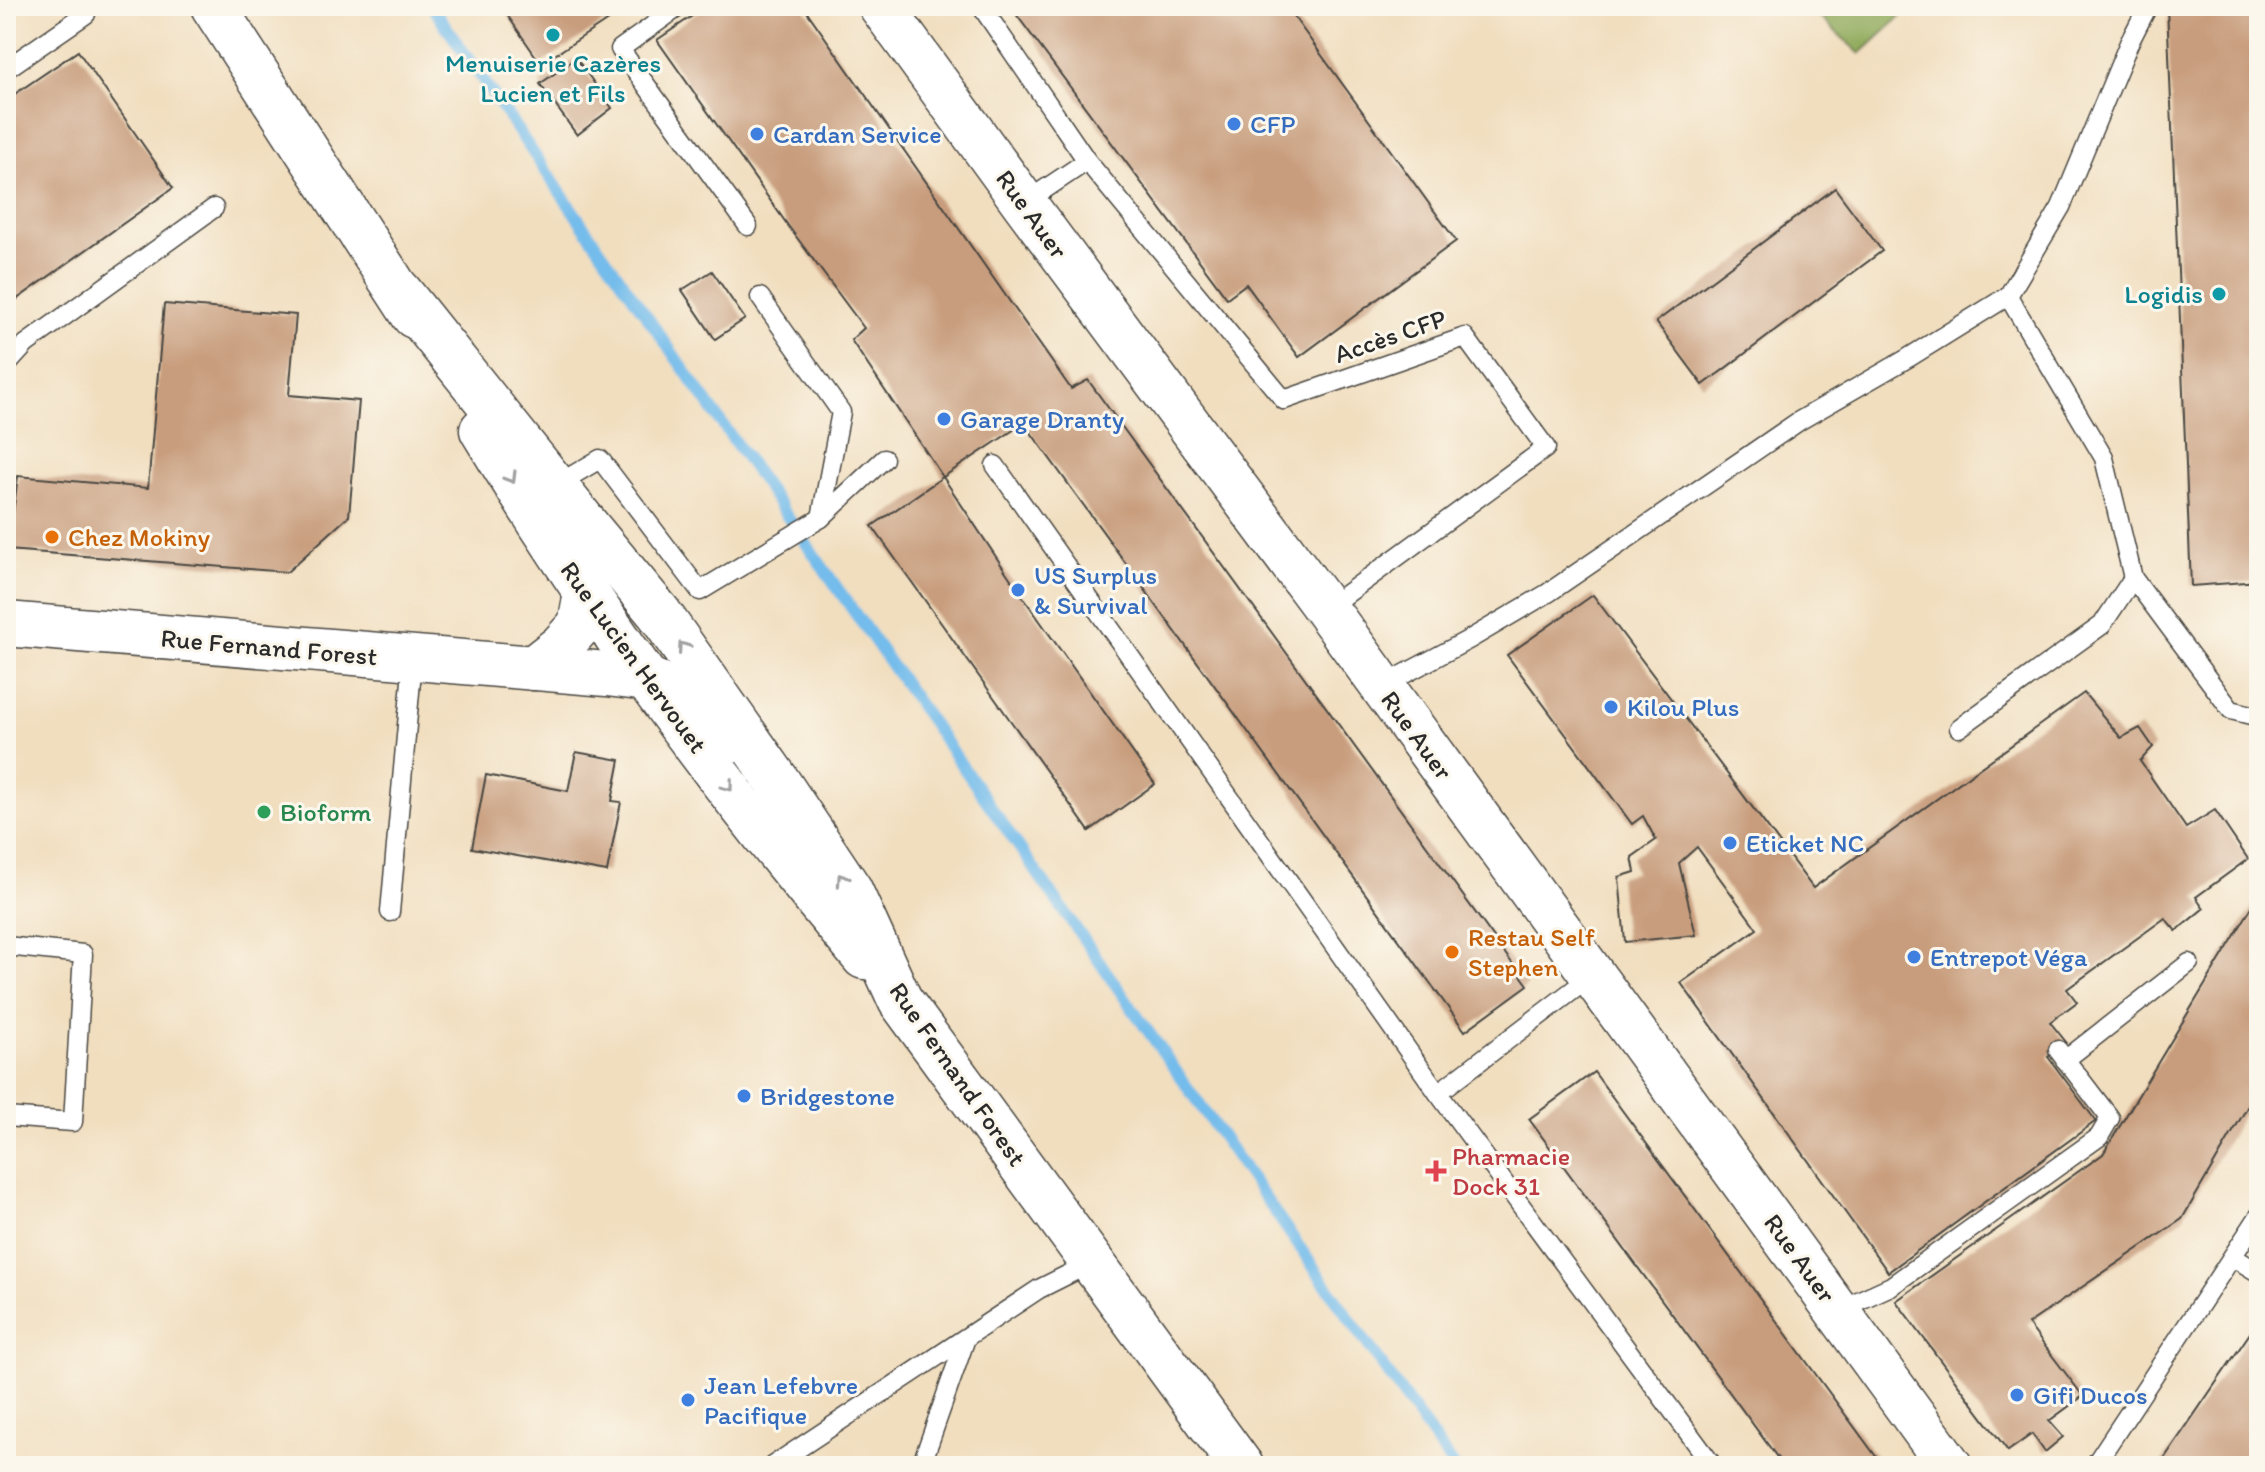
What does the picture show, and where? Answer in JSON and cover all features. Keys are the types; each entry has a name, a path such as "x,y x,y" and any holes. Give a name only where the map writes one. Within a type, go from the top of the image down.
{"street":[{"name":"Rue Lucien Hervouet","path":"213,6 399,291 525,502 586,593 802,884 900,1000"},
{"name":"Rue Auer","path":"881,6 1326,609 1950,1466"},
{"name":"Rue Lucien Hervouet","path":"399,291 659,613 776,779"},
{"path":"533,668 561,646 580,625 586,593"},
{"name":"Rue Fernand Forest","path":"6,624 647,679 694,699 776,779 850,890 900,1000 1241,1466"}],"lane":[{"path":"680,6 620,49 748,226"},
{"name":"Accès CFP","path":"981,6 1087,161 1284,400 1465,337 1546,448 1326,609"},
{"path":"1382,686 1548,593 1799,421 2008,296 2061,207 2129,43 2148,6"},
{"path":"6,69 86,14"},
{"path":"1024,203 1087,161"},
{"path":"6,366 26,344 214,208"},
{"path":"2008,296 2104,458 2133,578 2231,710 2259,717"},
{"path":"760,297 841,412 821,518"},
{"path":"556,485 600,459 700,591 821,518 884,459"},
{"path":"995,465 1438,1093 1713,1466"},
{"path":"1959,728 2102,625 2133,578"},
{"path":"390,912 413,659"},
{"path":"6,946 83,954 73,1122 6,1117"},
{"path":"1838,1310 1891,1286 2099,1137 2110,1118 2061,1055 2189,963"},
{"path":"1438,1093 1593,975"},
{"path":"2094,1466 2259,1216"},
{"path":"2233,1257 2259,1273"},
{"path":"772,1466 1039,1289 1093,1262"},
{"path":"921,1466 966,1338"}],"green space":[{"path":"1808,6 1912,6 1860,54"}],"building":[{"name":"Menuiserie Cazères Lucien et Fils","path":"501,6 629,6 541,64"},
{"path":"707,6 803,6 1071,389 1088,380 1528,985 1465,1031 1024,423 943,477 851,340 864,328 657,40"},
{"name":"CFP","path":"1010,6 1286,6 1456,241 1299,357 1246,284 1227,298"},
{"name":"Logidis","path":"2167,6 2259,6 2259,581 2191,586"},
{"path":"78,51 173,188 6,307 6,100"},
{"path":"576,58 612,108 577,135 540,84"},
{"path":"1835,188 1882,251 1703,385 1656,322"},
{"path":"712,271 745,319 715,339 682,290"},
{"path":"164,304 296,315 289,395 359,401 349,516 287,572 8,550 18,476 148,488"},
{"path":"943,477 1018,590 1155,784 1089,831 872,526"},
{"name":"Entrepot Véga","path":"1593,595 1813,888 2084,693 2121,738 2140,728 2153,747 2140,761 2186,828 2215,810 2248,859 2196,897 2204,908 2176,931 2165,918 2067,989 2077,1002 2050,1022 2066,1042 2048,1057 2096,1121 1888,1272 1681,983 1757,929 1697,847 1679,863 1696,935 1625,942 1619,877 1635,872 1632,857 1656,840 1643,816 1632,824 1507,655"},
{"path":"576,752 620,760 612,801 621,802 607,872 472,848 486,775 568,791"},
{"path":"2259,895 2259,1087 2182,1219 2028,1324 2083,1396 2049,1421 2063,1437 2045,1452 2032,1434 2008,1451 1896,1301 2103,1154"},
{"path":"1594,1072 1883,1466 1780,1466 1782,1464 1529,1119"},
{"path":"2259,1320 2259,1466 2159,1466"}],"waterway":[{"path":"432,6 1453,1466"}],"place":[{"name":"Menuiserie Cazères Lucien et Fils","path":"553,35"},
{"name":"CFP","path":"1234,124"},
{"name":"Cardan Service","path":"757,134"},
{"name":"Logidis","path":"2219,294"},
{"name":"Garage Dranty","path":"944,419"},
{"name":"Chez Mokiny","path":"52,537"},
{"name":"US Surplus & Survival","path":"1018,590"},
{"name":"Kilou Plus","path":"1611,707"},
{"name":"Bioform","path":"264,812"},
{"name":"Eticket NC","path":"1730,843"},
{"name":"Restau Self Stephen","path":"1452,952"},
{"name":"Entrepot Véga","path":"1914,957"},
{"name":"Bridgestone","path":"744,1096"},
{"name":"Pharmacie Dock 31","path":"1436,1171"},
{"name":"Gifi Ducos","path":"2017,1395"},
{"name":"Jean Lefebvre Pacifique","path":"688,1400"}]}
